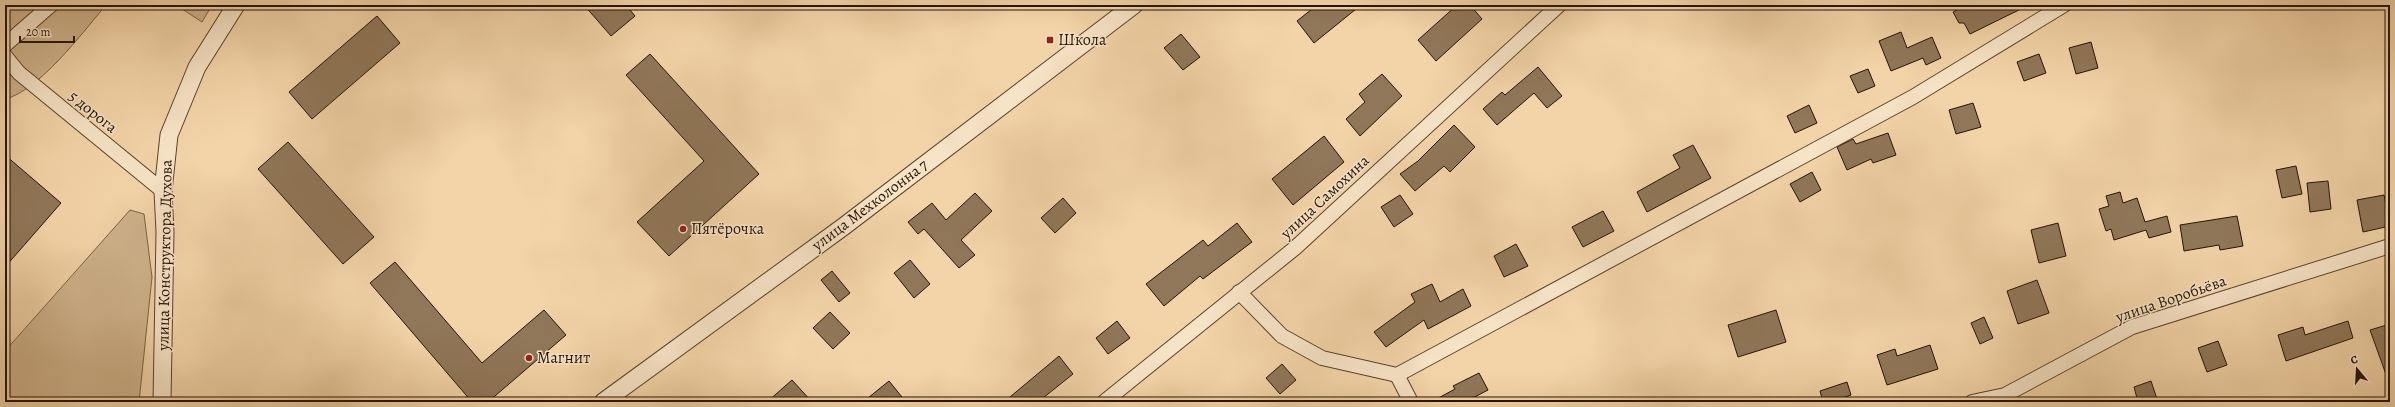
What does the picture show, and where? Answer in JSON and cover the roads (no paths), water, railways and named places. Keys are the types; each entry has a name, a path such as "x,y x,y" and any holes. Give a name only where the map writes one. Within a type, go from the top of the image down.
{"street":[{"path":"5,45 51,5"},
{"name":"улица Конструктора Духова","path":"162,402 165,232 163,190 169,135 198,67 236,5"},
{"name":"улица Мехколонна 7","path":"603,402 843,227 1134,5"},
{"name":"улица Самохина","path":"1104,402 1295,248 1559,5"},
{"path":"1239,292 1282,336 1322,358 1397,375 1913,97 2064,5"},
{"name":"5 дорога","path":"5,56 19,73 163,190"},
{"name":"улица Воробьёва","path":"1972,402 2004,395 2132,327 2390,246"},
{"path":"1397,375 1412,402"}],"place":[{"name":"Школа","path":"1050,40"},
{"name":"Пятёрочка","path":"683,229"},
{"name":"Магнит","path":"529,358"}]}
